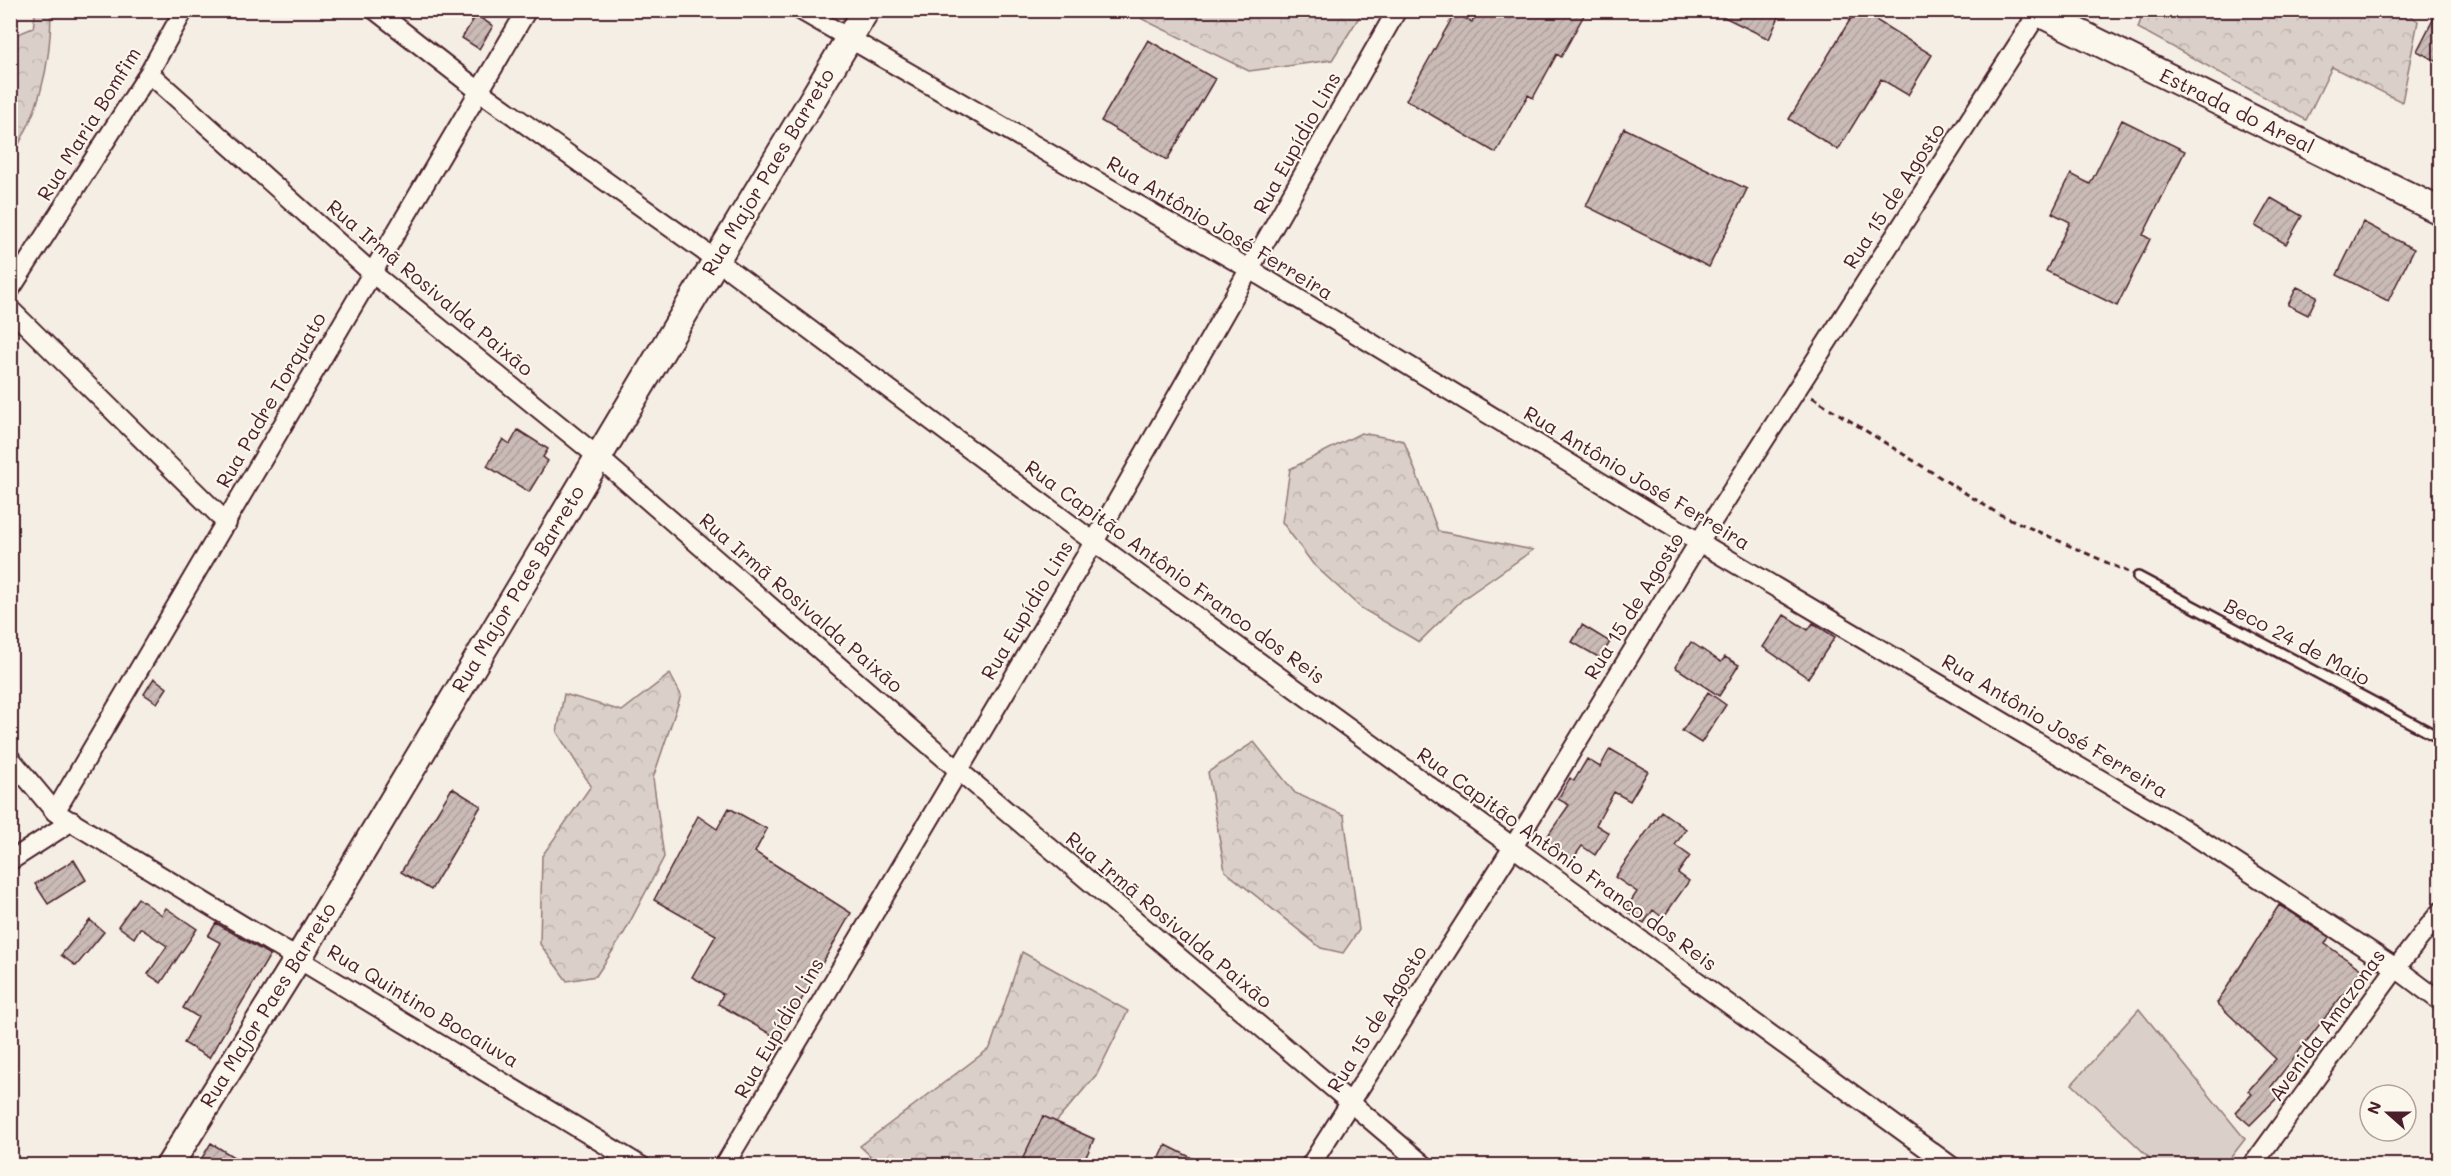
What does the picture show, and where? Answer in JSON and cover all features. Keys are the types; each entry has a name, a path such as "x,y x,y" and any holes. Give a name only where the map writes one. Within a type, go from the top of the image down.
{"street":[{"name":"Rua Maria Bomfim","path":"10,290 149,73 184,10"},
{"name":"Rua Capitão Antônio Franco dos Reis","path":"375,10 479,91 715,259 1094,542 1951,1166"},
{"name":"Rua Padre Torquato","path":"55,812 527,10"},
{"name":"Rua Antônio José Ferreira","path":"800,10 1251,270 1699,542 2184,829 2396,968 2440,1001"},
{"name":"Rua Major Paes Barreto","path":"169,1166 299,957 866,10"},
{"name":"Rua Eupídio Lins","path":"724,1166 957,769 1094,542 1251,270 1396,10"},
{"name":"Estrada do Areal","path":"2036,12 2440,211"},
{"name":"Rua 15 de Agosto","path":"1310,1166 1512,846 1699,542 2036,12"},
{"name":"Rua Irmã Rosivalda Paixão","path":"149,73 371,272 597,456 957,769 1425,1166"},
{"path":"10,309 227,523"},
{"name":"Rua Quintino Bocaiuva","path":"10,758 55,812 299,957 641,1166"},
{"path":"10,861 72,821"},
{"name":"Avenida Amazonas","path":"2252,1166 2396,968 2440,912"}],"lane":[{"name":"Beco 24 de Maio","path":"2138,577 2440,738"}],"path":[{"path":"1798,388 1997,513 2138,577"}],"green space":[{"path":"2144,10 2402,10 2418,21 2402,102 2332,67 2306,120 2138,28"},
{"path":"33,11 51,11 49,50 36,105 11,157 11,37 33,28 35,15"},
{"path":"1136,11 1363,11 1332,60 1249,71 1142,19"},
{"path":"1361,433 1404,441 1438,531 1533,550 1463,599 1419,642 1361,608 1313,564 1282,522 1290,469"},
{"path":"670,674 681,695 653,778 664,857 623,935 596,976 567,981 540,944 542,856 591,786 557,732 564,694 622,711"},
{"path":"1254,742 1295,793 1344,815 1359,930 1343,953 1321,948 1225,871 1208,772"},
{"path":"1022,952 1128,1011 1097,1074 1019,1165 880,1165 860,1146 990,1048"},
{"path":"2139,1009 2245,1139 2225,1165 2157,1165 2072,1084"}],"building":[{"path":"1479,10 1576,10 1584,15 1561,57 1557,54 1533,98 1528,95 1496,153 1406,100 1455,13 1472,22"},
{"path":"1710,10 1782,10 1769,39"},
{"path":"1856,10 1860,10 1932,55 1908,95 1881,79 1838,150 1789,119"},
{"path":"2440,10 2440,63 2417,51"},
{"path":"476,15 493,26 479,49 462,38"},
{"path":"1148,40 1215,79 1167,160 1101,121"},
{"path":"2122,120 2185,151 2143,235 2150,239 2117,306 2046,271 2070,222 2052,213 2071,174 2090,184"},
{"path":"1624,128 1747,189 1709,267 1586,206"},
{"path":"2271,198 2302,216 2286,244 2255,226"},
{"path":"2363,222 2414,249 2388,301 2337,275"},
{"path":"2297,287 2317,296 2308,315 2288,305"},
{"path":"518,430 548,449 543,457 548,461 529,492 487,466 503,439 510,444"},
{"path":"1784,615 1808,630 1813,623 1835,637 1808,678 1763,647"},
{"path":"1582,625 1610,642 1600,658 1572,642"},
{"path":"1691,642 1721,662 1725,657 1739,665 1719,696 1675,667"},
{"path":"154,678 167,688 157,703 144,694"},
{"path":"1708,692 1726,705 1701,743 1682,731"},
{"path":"1610,749 1648,771 1630,801 1614,792 1596,825 1609,833 1595,855 1582,846 1572,860 1544,841 1569,805 1558,799 1570,778 1574,781 1587,759 1600,767"},
{"path":"452,788 481,806 431,890 401,872"},
{"path":"729,808 767,829 755,852 851,913 779,1039 718,1004 723,994 692,977 716,935 654,900 698,816 717,829"},
{"path":"1661,811 1686,829 1675,845 1690,856 1678,873 1689,881 1663,918 1653,910 1644,923 1625,910 1637,892 1615,877"},
{"path":"74,860 86,880 48,904 35,884"},
{"path":"138,898 162,915 166,908 197,929 161,983 148,974 167,946 140,928 134,938 118,926"},
{"path":"2279,905 2329,937 2325,944 2362,970 2271,1087 2280,1095 2250,1125 2235,1112 2252,1094 2248,1091 2276,1059 2217,1003"},
{"path":"90,920 104,932 76,966 61,955"},
{"path":"216,923 270,955 209,1058 184,1043 198,1017 183,1008 221,943 208,936"},
{"path":"1043,1116 1094,1139 1082,1166 1039,1166 1023,1158"},
{"path":"211,1143 248,1166 197,1166"},
{"path":"1166,1145 1208,1166 1156,1166"}]}
